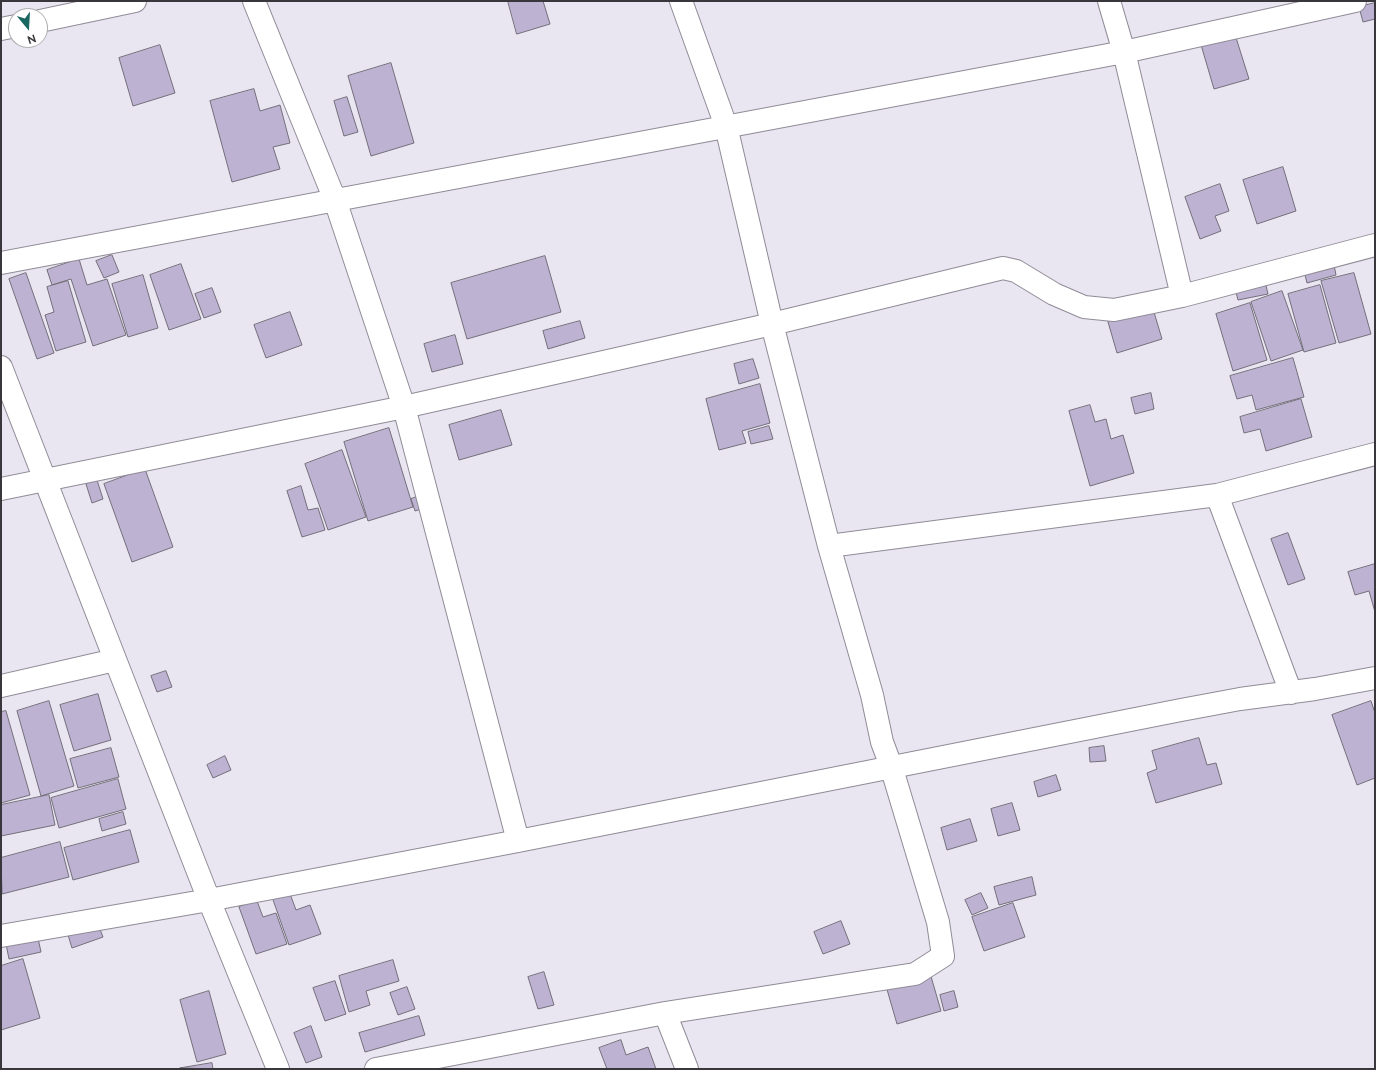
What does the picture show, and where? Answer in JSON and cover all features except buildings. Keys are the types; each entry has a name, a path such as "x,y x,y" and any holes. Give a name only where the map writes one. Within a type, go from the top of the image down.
{"street":[{"path":"48,19 135,1"},
{"path":"254,1 335,200 404,407 518,840"},
{"path":"376,1069 665,1013 915,974 943,956 938,922 891,766 882,742 872,695 829,546 772,324 726,126 681,1"},
{"path":"1109,1 1124,52 1182,296"},
{"path":"1,263 1124,52 1355,1"},
{"path":"1,489 404,407 772,324 1003,268 1016,270 1054,294 1084,307 1114,310 1182,296 1375,245"},
{"path":"1,367 209,900 278,1069"},
{"path":"829,546 1217,495 1375,454"},
{"path":"1217,495 1291,693"},
{"path":"1,686 115,660"},
{"path":"1,936 209,900 1233,700 1291,693 1375,678"},
{"path":"665,1013 687,1069"}]}
